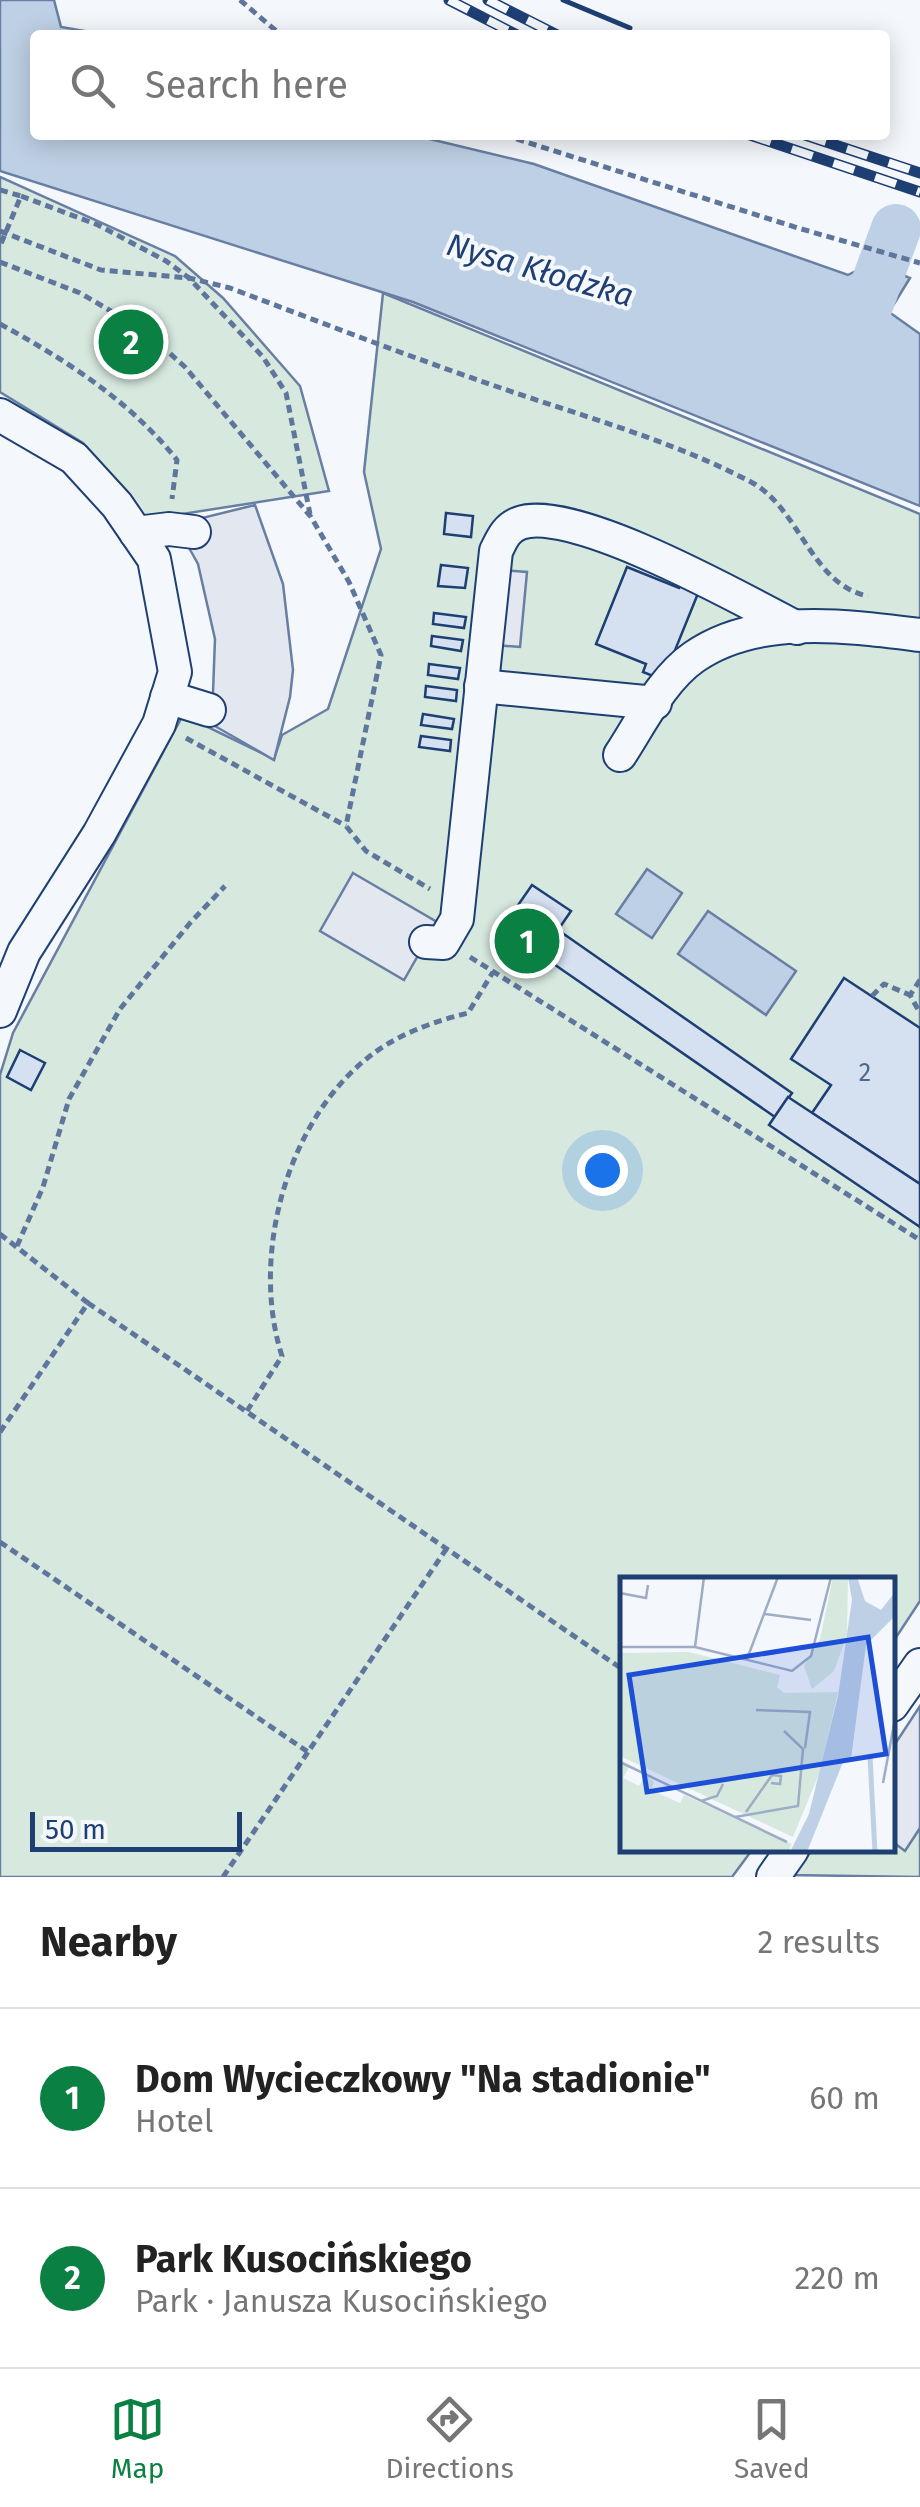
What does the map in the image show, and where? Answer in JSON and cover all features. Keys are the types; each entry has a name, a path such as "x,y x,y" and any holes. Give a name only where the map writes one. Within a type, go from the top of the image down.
{"street":[{"path":"0,415 74,458 117,505 154,559 175,672 164,710 99,834 12,945 0,1011"},
{"path":"426,942 443,943 457,920 496,551 506,531 520,523 539,520 593,532 682,568 797,628"},
{"path":"136,533 182,522"},
{"path":"620,755 672,678 694,657 736,636 797,628 852,627 920,636"},
{"path":"482,686 655,702"},
{"path":"164,710 209,710"},
{"path":"895,1701 920,1665"},
{"path":"774,1877 791,1852"}],"path":[{"path":"240,0 276,30"},
{"path":"520,140 917,262"},
{"path":"0,190 98,225 189,278 263,357 286,393 311,517"},
{"path":"0,246 20,196"},
{"path":"3,232 100,270 189,278 230,288 496,387 645,437 755,484 788,516 835,582 874,597"},
{"path":"0,262 80,293 145,331 185,367 311,517 349,582 381,656 346,826"},
{"path":"0,324 47,349 151,428 177,460 182,522"},
{"path":"164,710 346,826 366,851 459,906"},
{"path":"16,1246 43,1188 69,1100 120,1009 225,886"},
{"path":"464,954 920,1240"},
{"path":"247,1412 282,1356 272,1324 275,1225 307,1132 334,1092 371,1055 439,1020 468,1013 493,972"},
{"path":"910,994 920,980"},
{"path":"872,996 884,984 910,994 920,1013"},
{"path":"0,1234 88,1303 620,1668"},
{"path":"0,1432 88,1303"},
{"path":"0,1542 308,1752"},
{"path":"223,1877 447,1548"}],"shaded area":[{"path":"0,177 175,256 223,298 300,386 329,491 144,520 83,443 0,392"},
{"path":"383,293 920,514 920,1601 895,1639 895,1577 620,1577 620,1852 751,1852 732,1877 0,1877 0,1075 13,1033 183,715 274,759 282,735 328,709 381,549 364,472"},
{"path":"255,505 283,584 293,670 274,760 206,721 213,692 215,639 198,564 188,546 198,519"},
{"path":"503,570 527,572 520,647 494,645"},
{"path":"353,873 437,922 404,980 320,931"},
{"path":"920,1706 920,1828 905,1851 895,1844 895,1744"},
{"path":"920,1828 920,1877 788,1875 811,1852 895,1852 895,1843 905,1850"}],"water":[{"name":"Nysa Kłodzka","path":"0,0 54,0 61,27 79,30 30,30 30,140 434,140 534,164 848,275 873,262 910,278 889,312 920,334 920,506 413,302 0,171"},
{"path":"647,869 682,893 652,938 616,914"},
{"path":"708,911 796,971 766,1015 678,954"}],"building":[{"path":"446,513 473,516 471,537 444,534"},
{"path":"441,565 468,568 465,588 438,586"},
{"path":"627,567 679,588 681,584 699,591 663,680 643,672 646,664 596,644"},
{"path":"434,613 466,617 464,628 433,624"},
{"path":"432,636 463,640 461,651 431,646"},
{"path":"429,664 460,668 458,679 428,675"},
{"path":"426,686 457,690 456,701 425,697"},
{"path":"423,714 454,719 452,729 421,725"},
{"path":"421,736 451,740 450,751 419,747"},
{"path":"532,885 571,911 558,930 792,1093 775,1117 535,951 530,956 498,934"},
{"path":"844,978 920,1028 920,1184 812,1113 831,1085 791,1059"},
{"path":"20,1050 45,1063 31,1090 7,1077"},
{"path":"788,1097 920,1184 920,1227 769,1125"}],"waterway":[{"path":"860,327 896,229"}],"railway":[{"path":"449,0 507,30"},
{"path":"488,0 547,30"},
{"path":"765,140 920,192"},
{"path":"820,140 920,173"}],"wall":[{"path":"563,0 630,28"}],"place":[{"name":"Park Kusocińskiego","path":"131,342"},
{"name":"Dom Wycieczkowy \"Na stadionie\"","path":"527,941"}]}
